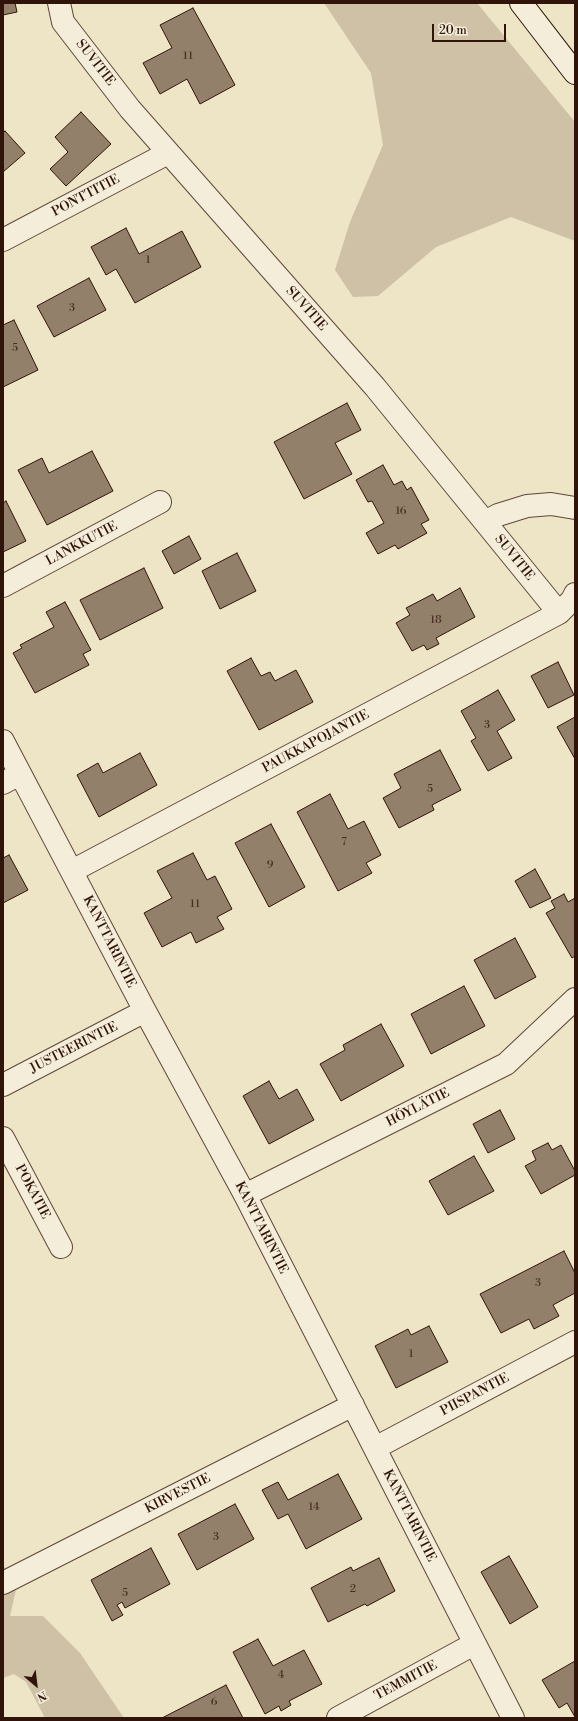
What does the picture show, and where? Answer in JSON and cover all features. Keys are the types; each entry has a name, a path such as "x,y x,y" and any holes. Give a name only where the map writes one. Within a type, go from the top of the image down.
{"street":[{"name":"SUVITIE","path":"59,3 63,22 130,109 375,387 559,613"},
{"path":"522,3 575,73"},
{"name":"PONTTITIE","path":"3,240 168,153"},
{"name":"LANKKUTIE","path":"3,586 160,502"},
{"path":"485,522 498,515 527,506 551,504 575,508"},
{"name":"PAUKKAPOJANTIE","path":"72,871 559,613 572,600 575,594"},
{"name":"KANTTARINTIE","path":"3,741 11,778 72,871 144,1011 245,1195 512,1718"},
{"name":"HÖYLÄTIE","path":"245,1195 506,1064 575,999"},
{"name":"JUSTEERINTIE","path":"3,1085 144,1011"},
{"name":"POKATIE","path":"3,1138 60,1247"},
{"name":"PIISPANTIE","path":"375,1448 575,1342"},
{"name":"KIRVESTIE","path":"3,1583 353,1405"},
{"name":"TEMMITIE","path":"338,1718 474,1644"}],"shaded area":[{"path":"324,3 477,3 575,122 575,241 511,217 436,247 378,296 353,297 335,270 350,222 383,145 371,73"},
{"path":"3,1565 17,1585 10,1616 43,1616 80,1653 124,1718 45,1718 26,1682 14,1674 3,1678"}],"building":[{"path":"3,3 15,3 17,12 3,15"},
{"path":"193,8 235,85 200,104 187,79 160,94 143,63 172,48 160,25"},
{"path":"81,112 111,144 66,186 50,169 68,152 55,137"},
{"path":"5,131 25,153 3,172 3,133"},
{"path":"126,228 139,254 182,231 201,267 135,303 116,269 106,275 91,247"},
{"path":"89,278 106,310 54,337 37,306"},
{"path":"14,320 38,370 3,387 3,325"},
{"path":"347,403 361,430 335,443 352,474 304,499 274,442"},
{"path":"92,451 113,491 47,525 18,470 42,458 49,473"},
{"path":"383,465 394,485 402,481 407,490 411,487 429,520 421,524 427,533 398,549 395,545 378,554 366,533 384,523 372,501 368,502 356,480"},
{"path":"6,501 26,541 3,552 3,503"},
{"path":"189,536 201,559 174,574 162,551"},
{"path":"237,553 256,591 220,609 202,571"},
{"path":"144,568 163,608 100,640 80,600"},
{"path":"460,588 475,617 436,638 439,644 427,650 424,645 412,651 396,623 410,615 406,608 433,594 437,601"},
{"path":"65,602 91,650 83,654 89,665 35,693 13,653 22,648 20,645 54,627 46,612"},
{"path":"251,658 261,676 270,672 275,681 296,670 313,702 259,730 227,671"},
{"path":"558,662 574,695 548,708 531,676"},
{"path":"498,690 515,720 497,731 512,758 488,771 471,741 476,738 461,711"},
{"path":"575,717 575,759 557,727"},
{"path":"440,750 461,790 432,805 434,810 399,828 383,798 401,788 394,774"},
{"path":"140,753 157,785 99,817 77,775 98,763 103,773"},
{"path":"330,794 348,829 364,821 381,855 366,863 372,873 338,891 297,812"},
{"path":"271,824 305,887 269,907 235,843"},
{"path":"193,853 207,880 215,876 232,909 217,917 224,929 196,943 191,932 162,947 144,913 172,898 157,871"},
{"path":"9,855 28,890 3,903 3,858"},
{"path":"535,869 551,898 530,908 515,881"},
{"path":"564,894 568,902 575,898 575,956 572,958 546,913 555,908 551,901"},
{"path":"515,938 536,977 495,999 474,960"},
{"path":"464,986 485,1026 431,1054 411,1014"},
{"path":"381,1024 404,1066 341,1101 320,1064 345,1050 343,1045"},
{"path":"269,1081 279,1099 297,1089 314,1120 269,1144 243,1096"},
{"path":"500,1110 515,1139 488,1153 473,1124"},
{"path":"548,1143 552,1150 561,1145 575,1171 575,1175 541,1194 525,1166 536,1160 532,1151"},
{"path":"474,1156 494,1191 448,1215 429,1181"},
{"path":"564,1251 575,1273 575,1293 553,1305 559,1316 534,1329 529,1319 501,1333 480,1294"},
{"path":"429,1326 448,1362 396,1388 375,1346 408,1329 411,1335"},
{"path":"338,1474 362,1519 306,1549 288,1514 278,1519 262,1490 278,1482 288,1500"},
{"path":"235,1504 254,1539 197,1570 178,1534"},
{"path":"151,1548 170,1584 125,1608 122,1602 117,1605 123,1615 112,1621 91,1580"},
{"path":"509,1556 538,1607 510,1624 481,1572"},
{"path":"379,1558 395,1591 367,1606 365,1604 328,1622 311,1588 351,1567 353,1571"},
{"path":"258,1639 273,1666 304,1650 322,1684 289,1701 291,1705 281,1711 279,1706 265,1714 233,1652"},
{"path":"575,1661 575,1717 567,1703 559,1708 542,1680"},
{"path":"226,1685 243,1718 162,1718"}]}
